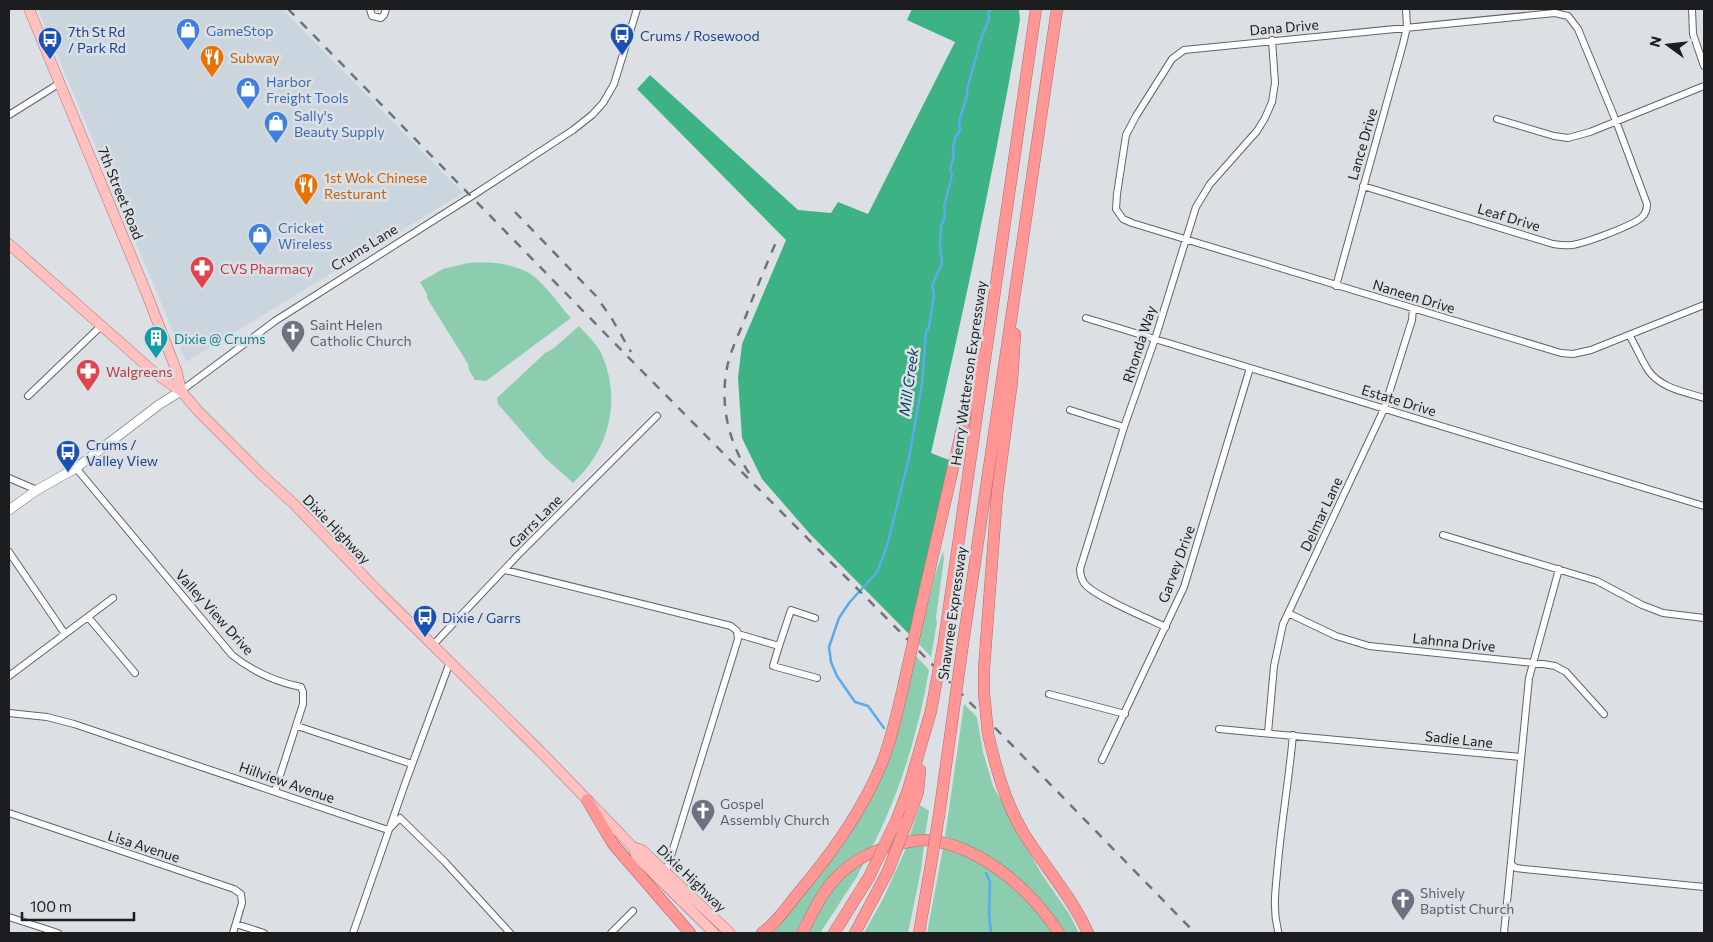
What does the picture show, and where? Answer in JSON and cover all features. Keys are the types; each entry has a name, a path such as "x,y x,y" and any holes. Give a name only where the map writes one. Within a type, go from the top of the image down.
{"highway":[{"name":"Henry Watterson Expressway","path":"924,742 944,640 1036,9"},
{"path":"1057,9 1015,298 1015,352 997,495 984,669 984,693 988,734 995,764 1008,803 1022,831 1074,907 1088,933"},
{"name":"Shawnee Expressway","path":"919,933 939,815 998,402 1015,298"},
{"path":"762,933 785,910 822,864 863,802 882,763 904,683 975,372 990,322"},
{"path":"855,933 888,871 918,792 924,742"},
{"path":"834,933 869,877 897,819 924,742"},
{"path":"587,800 613,844 690,933"},
{"path":"802,933 827,888 834,879 859,858 870,852 908,841 925,840 951,845 964,850 998,870 1038,906 1059,933"}],"main road":[{"name":"7th Street Road","path":"29,9 146,292 176,372 181,391"},
{"name":"Dixie Highway","path":"9,244 156,374 181,391 199,412 540,751 633,847 637,856 714,933"},
{"name":"Crums Lane","path":"9,510 38,490 76,468 160,404 181,391"},
{"name":"Dixie Highway","path":"633,847 642,850 730,933"}],"street":[{"path":"370,9 370,13 375,18 384,16 386,9"},
{"name":"Crums Lane","path":"181,391 275,320 479,192 573,130 592,115 603,103 614,84 637,9"},
{"name":"Lance Drive","path":"1336,286 1407,27 1406,9"},
{"path":"1692,9 1693,34 1704,66"},
{"name":"Dana Drive","path":"1117,212 1117,194 1126,135 1136,116 1175,56 1191,48 1554,13 1568,16 1578,29 1616,122"},
{"name":"Rhonda Way","path":"1166,627 1089,588 1080,576 1081,565 1124,427 1156,339 1196,207 1205,191 1253,137 1272,102 1275,83 1272,40"},
{"path":"9,114 60,82"},
{"path":"1497,119 1554,136 1568,138 1616,122 1704,86"},
{"name":"Leaf Drive","path":"1363,186 1553,244 1565,246 1580,243 1634,222 1645,213 1646,197 1616,122"},
{"name":"Naneen Drive","path":"1117,212 1126,221 1185,240 1561,353 1581,354 1704,305"},
{"name":"Delmar Lane","path":"1268,733 1274,666 1279,637 1288,613 1384,409 1412,320 1413,309"},
{"name":"Estate Drive","path":"1086,318 1704,506"},
{"path":"28,396 101,326"},
{"path":"1629,335 1647,369 1658,381 1667,386 1704,398"},
{"name":"Garvey Drive","path":"1102,760 1184,587 1250,368"},
{"path":"1070,410 1124,427"},
{"name":"Garrs Lane","path":"433,645 657,416"},
{"name":"Valley View Drive","path":"76,468 232,655 243,664 258,672 300,687 303,692 303,704 275,791"},
{"path":"9,478 38,490"},
{"path":"1443,535 1597,581 1642,605 1663,612 1704,618"},
{"path":"9,552 64,634"},
{"path":"1504,933 1529,678 1559,569"},
{"path":"505,570 731,626 738,632 779,646"},
{"path":"9,676 113,598"},
{"path":"815,618 790,610 773,666 817,678"},
{"name":"Lahnna Drive","path":"1288,613 1336,636 1368,646 1555,666 1566,672 1604,714"},
{"path":"88,617 135,673"},
{"path":"666,872 730,665 738,632"},
{"path":"353,933 388,830 450,662"},
{"path":"1049,694 1125,714"},
{"name":"Hillview Avenue","path":"9,713 61,720 388,830"},
{"path":"297,726 412,764"},
{"name":"Sadie Lane","path":"1219,729 1521,757"},
{"path":"1278,931 1274,909 1283,811 1293,736"},
{"name":"Lisa Avenue","path":"9,814 234,889 242,897 241,909 236,924"},
{"path":"388,830 400,818 445,862 510,933"},
{"path":"1510,864 1524,870 1704,887"},
{"path":"611,933 633,911"},
{"path":"9,917 58,933"},
{"path":"233,933 236,924 264,933"}],"shaded area":[{"path":"38,9 282,9 463,193 186,362"}],"green space":[{"path":"912,9 1019,9 1020,20 979,237 931,453 949,460 909,634 810,534 762,479 742,438 738,378 742,344 786,240 637,89 650,75 798,210 831,213 838,202 868,214 955,42 907,20"},
{"path":"468,263 499,264 515,267 529,273 546,288 571,318 486,381 475,380 468,364 427,298 427,294 420,282 443,269"},
{"path":"579,326 594,342 601,353 611,388 611,405 604,439 586,470 573,483 545,458 498,404 497,398 545,353 554,348"},
{"path":"943,551 944,559 937,622 931,657 918,643"},
{"path":"915,655 929,670 925,693 900,783 872,847 858,853 835,871 817,894 795,933 771,933 857,821"},
{"path":"964,704 977,717 983,752 993,786 1041,873 1070,915 1079,933 1066,933 1043,903 997,862 962,843 945,837"},
{"path":"920,805 929,811 925,835 910,835"},
{"path":"924,845 921,870 908,933 864,933 884,897 907,846"},
{"path":"943,848 976,861 991,870 1032,906 1054,933 927,933"},
{"path":"866,859 856,878 820,933 807,933 833,888"}],"waterway":[{"name":"Mill Creek","path":"884,728 868,706 855,702 837,676 831,662 829,647 839,618 849,603 877,572 887,546 909,458 922,383 926,332 929,327 934,293 932,285 942,263 940,247 941,226 945,217 944,207 952,175 950,170 954,155 955,138 960,130 959,121 980,42 989,19 988,12 992,9"},
{"name":"Mill Creek","path":"986,873 990,882 989,914 991,933"}],"railway":[{"path":"288,9 1195,933"},
{"path":"515,212 596,296 631,352"},
{"path":"749,473 735,446 726,416 726,371 734,345 776,242"}],"place":[{"name":"GameStop","path":"188,51"},
{"name":"Crums / Rosewood","path":"622,56"},
{"name":"7th St Rd / Park Rd","path":"50,60"},
{"name":"Subway","path":"212,78"},
{"name":"Harbor Freight Tools","path":"248,110"},
{"name":"Sally's Beauty Supply","path":"276,144"},
{"name":"1st Wok Chinese Resturant","path":"306,206"},
{"name":"Cricket Wireless","path":"260,256"},
{"name":"CVS Pharmacy","path":"202,289"},
{"name":"Saint Helen Catholic Church","path":"293,353"},
{"name":"Dixie @ Crums","path":"156,359"},
{"name":"Walgreens","path":"88,392"},
{"name":"Crums / Valley View","path":"68,473"},
{"name":"Dixie / Garrs","path":"425,638"},
{"name":"Gospel Assembly Church","path":"703,832"},
{"name":"Shively Baptist Church","path":"1403,921"}]}
